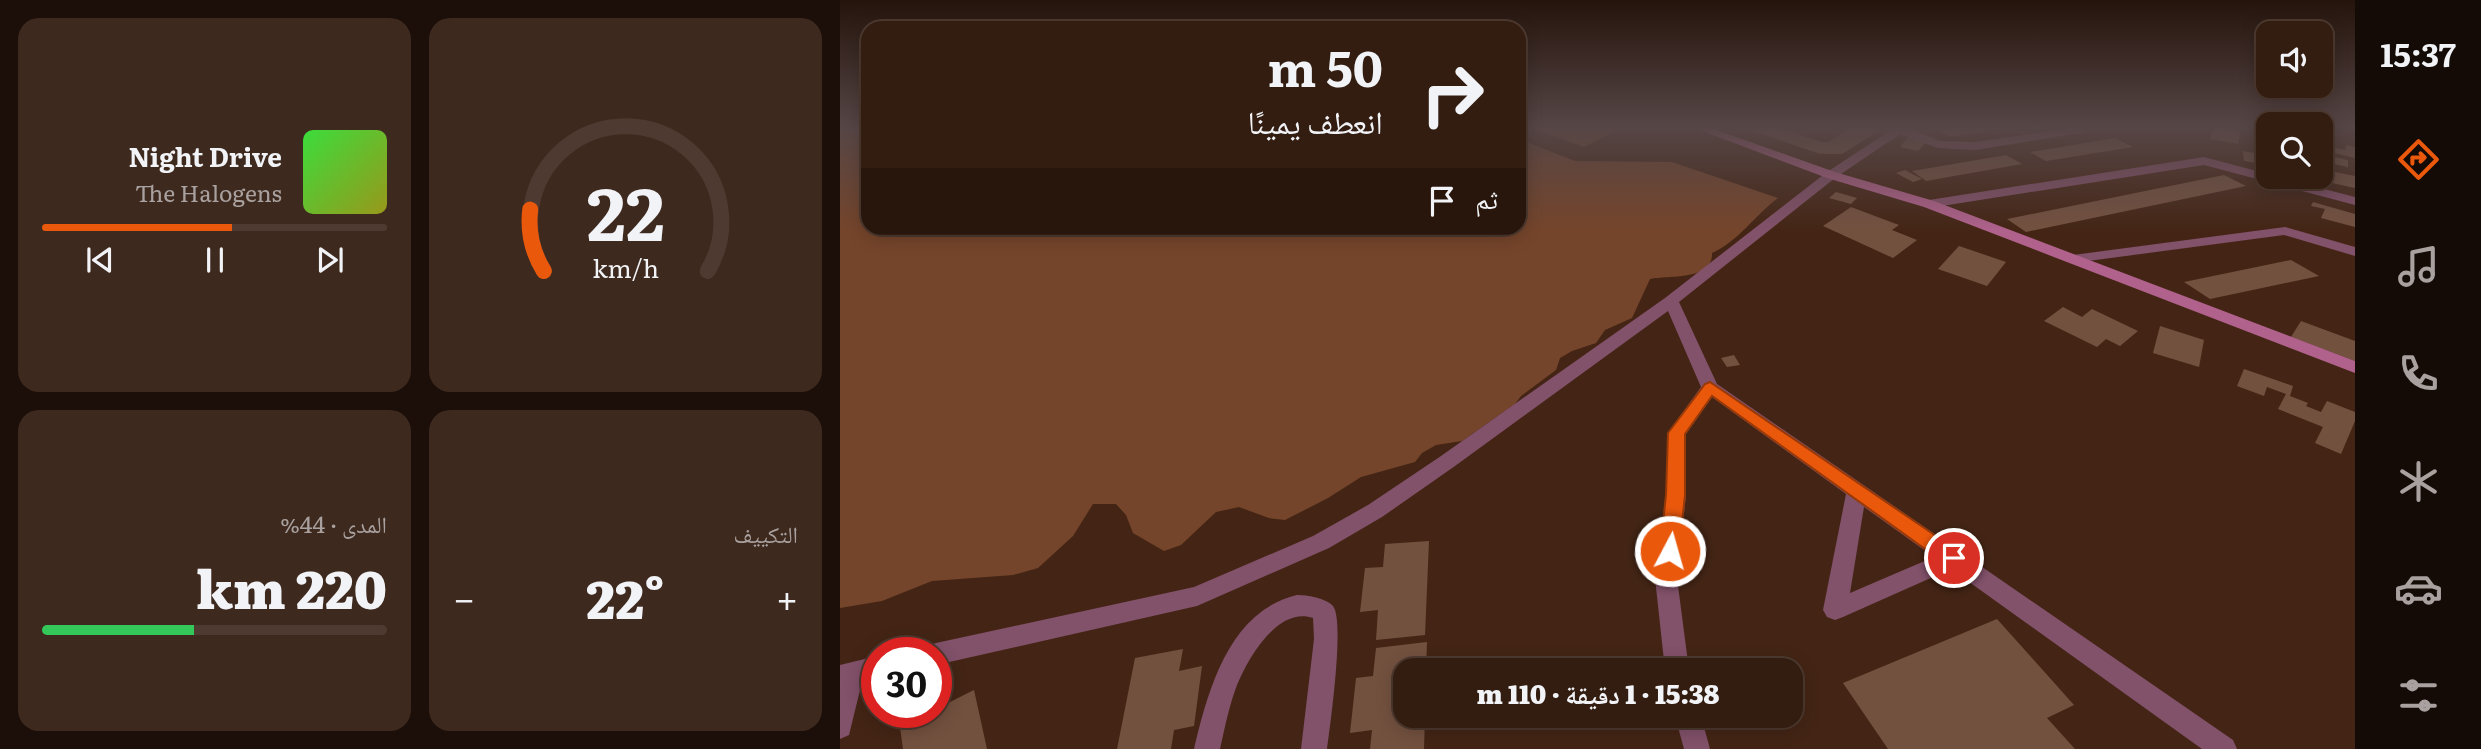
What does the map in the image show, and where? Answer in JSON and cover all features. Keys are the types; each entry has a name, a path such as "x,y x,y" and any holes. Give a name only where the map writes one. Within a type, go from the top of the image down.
{"street":[{"path":"1792,161 1929,204 2355,367"},
{"path":"952,650 1197,596 1321,542 1386,504 1671,301 1851,161"},
{"path":"1929,204 2204,161 2355,201"},
{"path":"2073,259 2286,231 2355,252"},
{"path":"1671,301 1710,387 2224,749"},
{"path":"1676,658 1667,578 1676,495 1676,433 1710,387"},
{"path":"1857,490 1835,610 1954,558"},
{"path":"1207,749 1220,695 1242,649 1269,621 1294,606 1314,607 1324,612 1326,639 1314,749"},
{"path":"840,726 846,674"},
{"path":"1691,728 1697,749"}],"shaded area":[{"path":"840,161 861,161 861,235 1526,235 1526,161 1672,162 1778,198 1731,242 1712,253 1705,268 1688,275 1650,279 1632,318 1605,330 1596,343 1560,358 1556,370 1521,396 1515,404 1462,441 1436,445 1422,453 1415,462 1361,477 1285,520 1269,518 1239,507 1216,512 1181,545 1164,551 1133,533 1126,515 1116,504 1093,504 1073,536 1038,568 1013,575 932,581 882,601 840,608"}],"building":[{"path":"1971,161 2017,161 2022,164 1926,181 1912,171"},
{"path":"2333,161 2348,161 2348,167 2333,164"},
{"path":"1905,170 1922,179 1913,182 1896,173"},
{"path":"2333,172 2355,176 2355,188 2333,183"},
{"path":"2224,175 2246,186 2026,232 2007,219"},
{"path":"1836,192 1857,198 1851,204 1829,198"},
{"path":"2313,202 2355,214 2355,227 2321,218 2325,209 2311,206"},
{"path":"1851,207 1899,225 1892,230 1917,240 1893,258 1823,226"},
{"path":"1959,246 2006,262 1987,286 1938,269"},
{"path":"2291,260 2319,276 2210,299 2184,282"},
{"path":"2063,307 2082,317 2092,309 2138,331 2120,346 2106,339 2097,347 2044,321"},
{"path":"2301,321 2355,341 2355,361 2291,337"},
{"path":"2160,326 2204,340 2199,367 2153,353"},
{"path":"1734,355 1740,365 1727,367 1721,358"},
{"path":"2244,369 2293,386 2290,396 2321,412 2327,401 2355,412 2355,421 2341,454 2315,443 2323,427 2278,409 2286,394 2267,387 2264,396 2237,386"},
{"path":"1429,541 1425,635 1376,640 1378,610 1360,612 1365,568 1383,567 1385,544"},
{"path":"1997,619 2074,705 2047,718 2075,749 1888,749 1843,683"},
{"path":"1427,642 1426,658 1393,658 1393,728 1425,728 1424,749 1370,749 1372,730 1350,733 1356,678 1373,676 1376,648"},
{"path":"1183,649 1179,671 1202,666 1194,726 1174,730 1171,749 1117,749 1135,658"},
{"path":"974,690 987,749 903,749 900,728 952,728 952,701"}],"route":[{"path":"1670,551 1676,495 1676,433 1710,387 1954,558"}]}
